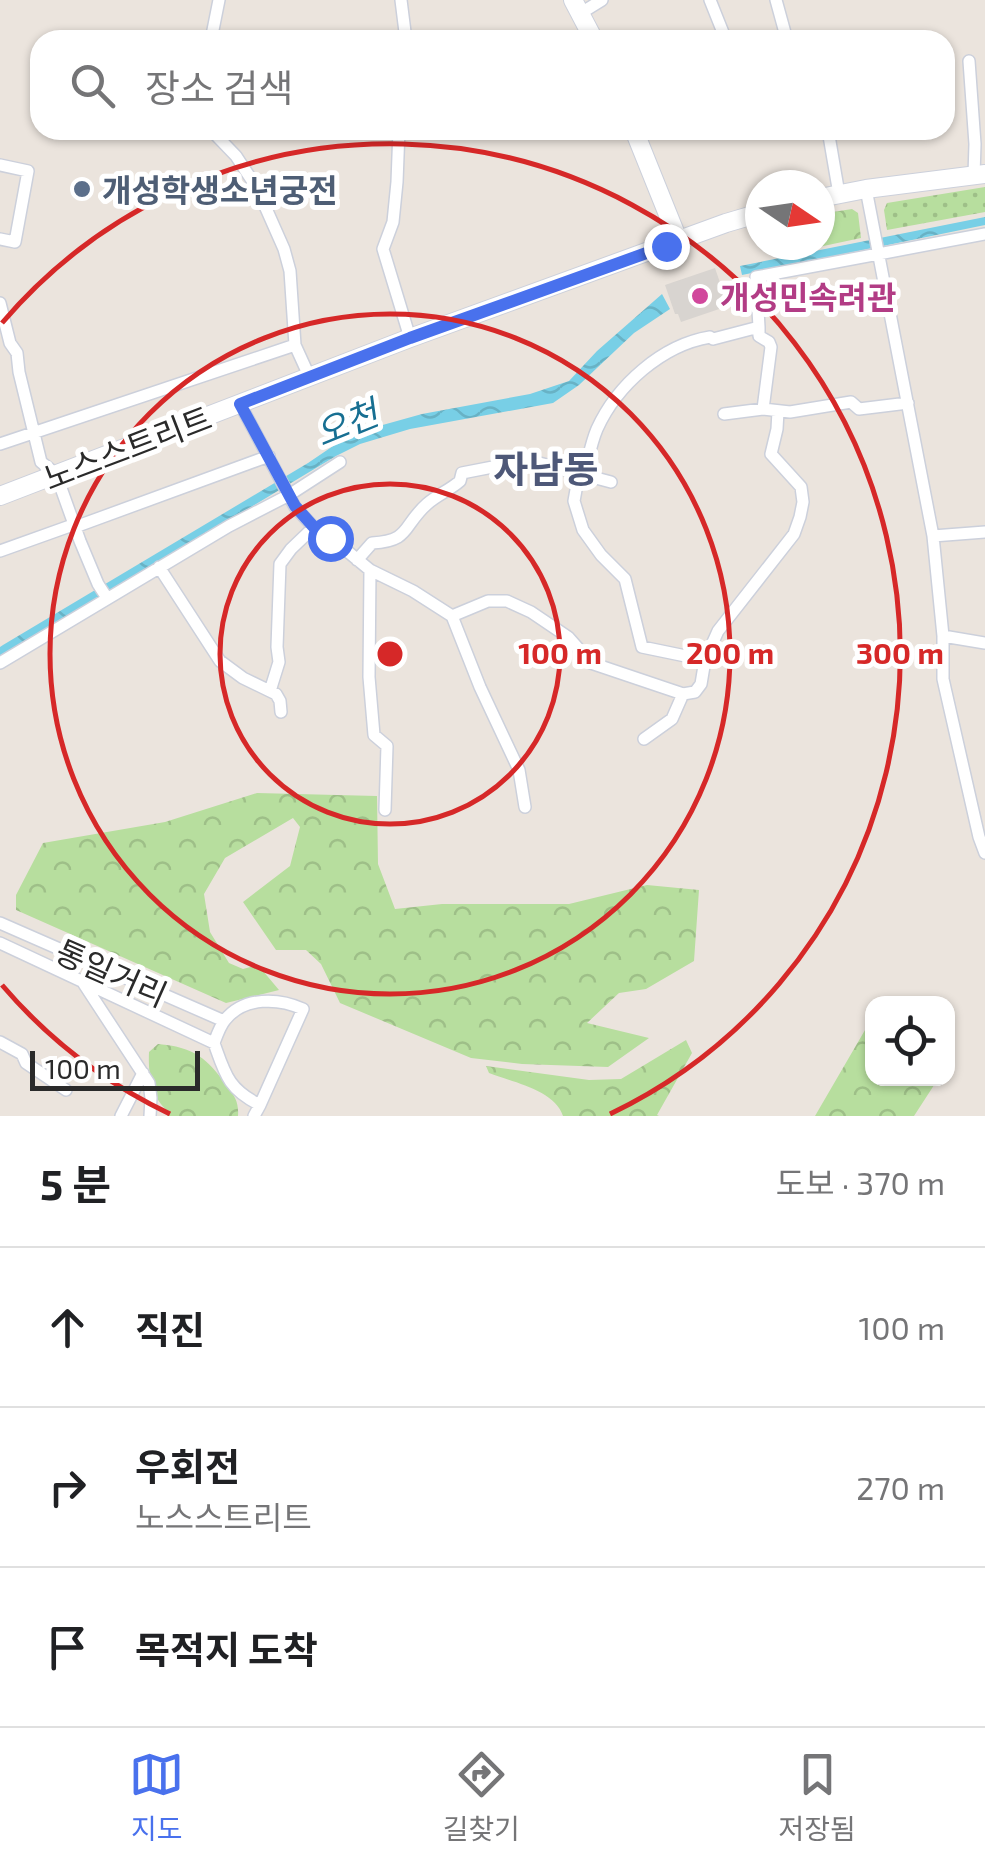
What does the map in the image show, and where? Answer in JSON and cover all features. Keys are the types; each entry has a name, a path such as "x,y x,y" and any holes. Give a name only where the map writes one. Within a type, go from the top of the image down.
{"main road":[{"path":"577,6 589,30"},
{"path":"638,140 679,242"},
{"path":"835,195 980,175"},
{"name":"노스스트리트","path":"0,496 410,338 745,217"}],"street":[{"path":"213,30 219,0"},
{"path":"401,0 405,30"},
{"path":"577,6 602,0"},
{"path":"710,0 722,30"},
{"path":"776,0 784,30"},
{"path":"969,62 980,175"},
{"path":"221,140 258,188 284,249 290,271 295,345 310,378"},
{"path":"399,140 393,222 383,248 410,338"},
{"path":"828,140 829,170"},
{"path":"0,165 28,171 15,242 0,239"},
{"path":"866,189 933,536 943,679 985,853"},
{"path":"763,409 770,348 769,342 759,336 756,276 985,234"},
{"path":"0,302 10,343 17,353 41,462 56,474 104,593"},
{"path":"705,660 642,647 625,579 583,530 574,501 596,431 609,407 640,372 690,340 759,326"},
{"path":"0,444 295,345"},
{"path":"724,414 763,409 808,410 851,402 859,409 908,403"},
{"path":"240,404 288,495 320,534 370,570 452,616 518,770 525,806"},
{"path":"452,616 488,601 507,600 568,637 591,663 683,694 696,692 718,631 794,534 800,517 801,487 771,454 778,411"},
{"path":"0,551 269,456"},
{"path":"357,560 372,542 398,539 429,502 460,481 462,473 528,460 611,482"},
{"path":"0,663 104,593 159,568 340,462"},
{"path":"270,692 279,662 280,564 314,527"},
{"path":"933,536 985,532"},
{"path":"159,568 220,661 276,694 281,712"},
{"path":"370,570 369,678 374,735 387,746 385,810"},
{"path":"943,636 985,643"},
{"path":"644,739 672,718 683,694"},
{"name":"통일거리","path":"0,923 224,1021"},
{"name":"통일거리","path":"0,944 214,1042"},
{"path":"82,980 149,1083 150,1116"},
{"path":"263,1000 289,1002 303,1008 257,1111 226,1078 214,1042 224,1021 234,1012 263,1000"},
{"path":"0,1042 22,1054 26,1064 66,1090"},
{"path":"121,1116 142,1073"}],"green space":[{"path":"985,187 985,212 887,230 887,203"},
{"path":"852,209 858,213 861,238 835,244 835,212"},
{"path":"257,793 377,796 378,864 395,909 442,904 569,904 647,885 699,890 694,961 646,989 619,993 587,1023 649,1038 608,1067 522,1064 471,1058 340,1003 321,964 306,950 276,950 243,902 290,866 300,827 293,818 225,858 204,894 210,932 229,963 243,969 258,965 279,990 226,1003 16,910 16,895 43,843 165,822"},
{"path":"865,1030 865,1086 933,1086 914,1116 815,1116"},
{"path":"686,1040 692,1053 659,1116 563,1116 542,1093 489,1073 486,1066 589,1080 621,1079"},
{"path":"158,1044 190,1051 206,1061 234,1096 238,1116 167,1116 150,1076 149,1052"}],"shaded area":[{"path":"715,268 728,306 681,322 665,285"}],"water":[{"path":"985,217 985,225 835,256 835,247"},
{"path":"770,260 815,260 742,275 740,266"},
{"path":"662,294 670,309 634,333 579,385 553,403 410,429 360,444 0,658 3,645 339,442 422,414 530,394 569,381"}],"place":[{"name":"개성학생소년궁전","path":"82,189"},
{"name":"개성민속려관","path":"700,296"}],"district":[{"name":"자남동","path":"546,468"}],"route":[{"path":"330,538 320,534 295,506 240,404 666,246"}],"water label":[{"name":"오천","path":"346,422"}]}
